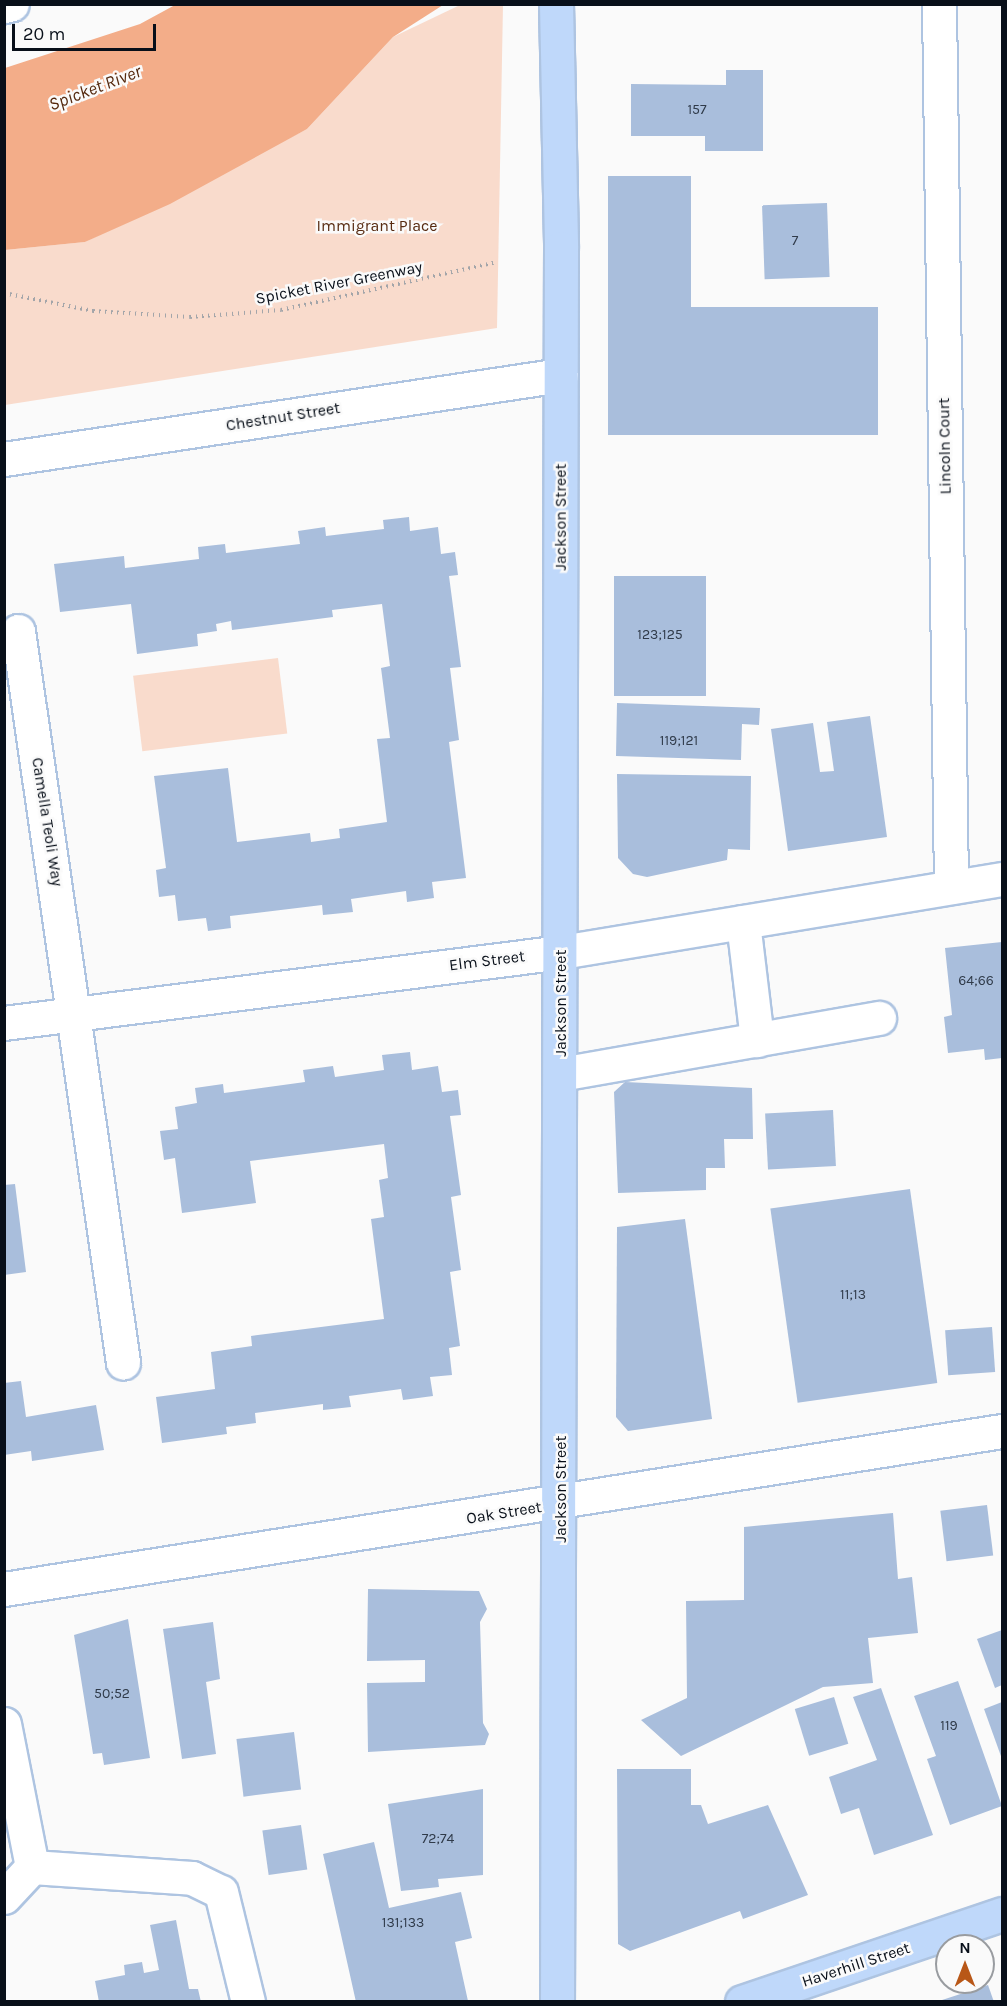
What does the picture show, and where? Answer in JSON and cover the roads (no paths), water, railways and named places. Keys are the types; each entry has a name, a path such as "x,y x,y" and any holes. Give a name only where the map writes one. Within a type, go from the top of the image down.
{"main road":[{"name":"Jackson Street","path":"556,4 561,375 561,1503 556,2001"},
{"name":"Haverhill Street","path":"742,2001 1002,1914"}],"street":[{"path":"4,6 12,4"},
{"name":"Lincoln Court","path":"939,4 951,887"},
{"name":"Chestnut Street","path":"4,459 561,375"},
{"name":"Camella Teoli Way","path":"18,631 76,1013 123,1362"},
{"name":"Elm Street","path":"76,1013 561,952 1002,879"},
{"path":"743,922 757,1040"},
{"path":"4,1023 76,1013"},
{"path":"561,1074 879,1018"},
{"name":"Oak Street","path":"4,1588 561,1503 1002,1431"},
{"path":"4,1724 32,1867"},
{"path":"4,1897 32,1867"},
{"path":"32,1867 192,1878 221,1892 249,2001"}],"water":[{"name":"Spicket River","path":"175,5 443,5 393,37 307,129 170,204 85,242 5,250 5,68 140,24"}],"park label":[{"name":"Immigrant Place","path":"377,226"}]}
